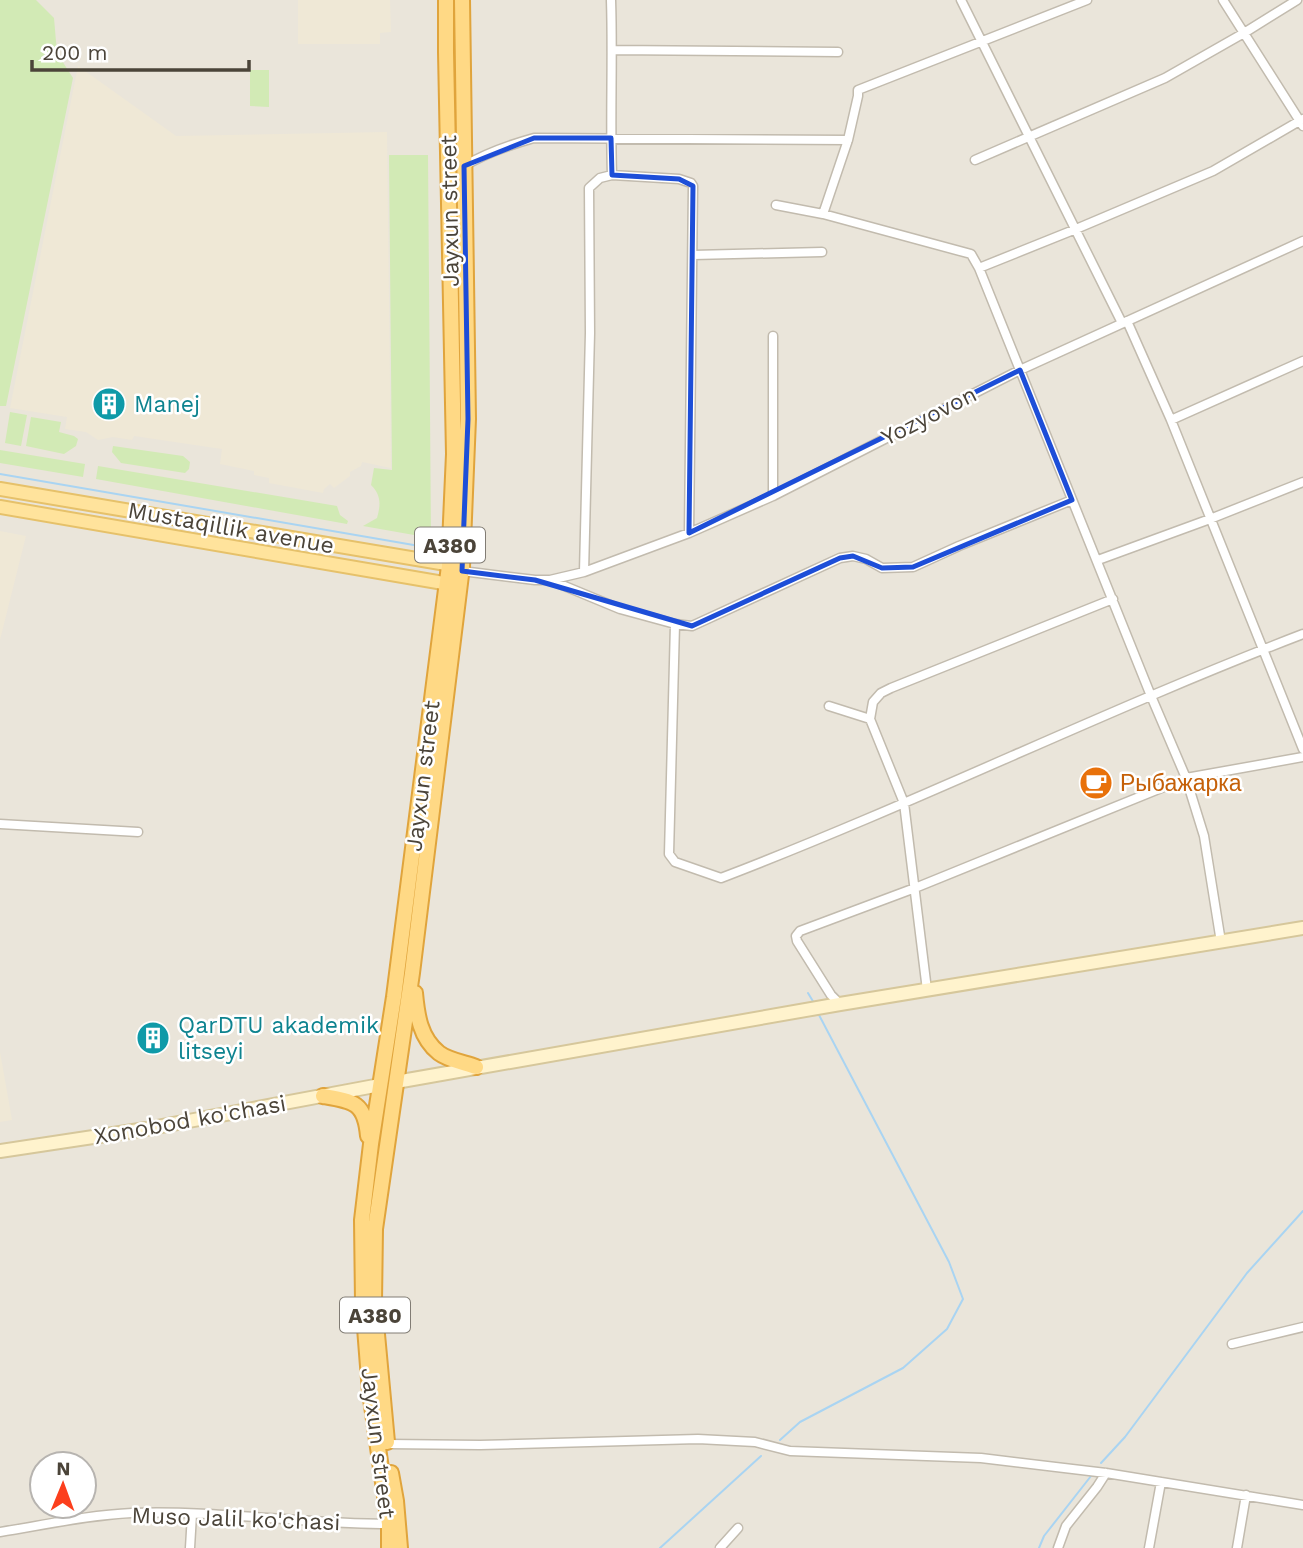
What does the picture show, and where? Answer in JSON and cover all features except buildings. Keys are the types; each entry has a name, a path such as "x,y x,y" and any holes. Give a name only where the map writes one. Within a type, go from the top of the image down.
{"highway":[{"name":"Jayxun street","path":"389,1548 389,1524 370,1392 363,1301 362,1220 456,575 446,0"},
{"name":"Jayxun street","path":"400,1548 374,1302 375,1230 412,973 456,575 468,419 462,0"},
{"path":"412,973 422,1034 440,1054 476,1067"},
{"path":"323,1096 345,1100 359,1107 366,1118 368,1173"}],"main road":[{"name":"Mustaqillik avenue","path":"0,489 456,575"},
{"name":"Mustaqillik avenue","path":"0,507 456,575"},
{"path":"396,1082 840,1004 1303,928"},
{"name":"Xonobod ko'chasi","path":"0,1151 146,1129 380,1085"}],"street":[{"path":"611,0 612,175"},
{"path":"961,0 1171,420 1303,750"},
{"path":"823,214 848,140 858,90 1087,0"},
{"path":"979,268 1213,171 1302,122 1223,0"},
{"path":"975,160 1165,78 1297,0"},
{"path":"612,50 838,52"},
{"path":"464,166 510,145 534,138 848,140"},
{"path":"584,572 590,333 589,188 600,178 612,175 679,180 693,186 689,533"},
{"path":"776,205 823,214 971,254 1186,778 1204,836 1221,942"},
{"name":"Yozyovon","path":"550,580 584,572 689,533 773,496 1020,370 1303,240"},
{"path":"693,255 822,252"},
{"path":"773,336 773,496"},
{"path":"1171,420 1303,361"},
{"path":"1098,560 1303,482"},
{"path":"456,575 550,580 620,609 692,626 840,558 853,556 866,559 882,568 913,567 959,545 1072,500"},
{"path":"927,990 904,803 870,719 873,702 881,693 891,688 1113,599"},
{"path":"675,624 669,854 675,862 721,878 1303,634"},
{"path":"829,706 870,719"},
{"path":"840,1004 831,995 797,941 796,936 800,931 915,888 1186,778 1303,757"},
{"path":"0,824 138,832"},
{"path":"1232,1344 1303,1327"},
{"path":"387,1444 480,1445 698,1439 755,1442 790,1451 981,1458 1106,1473 1303,1505"},
{"path":"1058,1548 1066,1527 1106,1473"},
{"path":"1149,1548 1161,1482"},
{"path":"1237,1548 1246,1495"},
{"name":"Muso Jalil ko'chasi","path":"0,1532 108,1514 192,1514 346,1524 389,1524"},
{"path":"190,1548 192,1514"},
{"path":"720,1548 738,1528"}],"highlighted area":[{"path":"534,138 611,138 612,175 679,179 693,186 689,533 1020,370 1072,500 913,567 882,568 853,556 840,558 692,626 535,580 462,571 468,419 464,166"}],"shaded area":[{"path":"0,0 1303,0 1303,1548 0,1548"},
{"path":"298,0 390,0 391,32 380,33 380,44 298,44"},
{"path":"78,66 176,136 387,132 391,468 362,462 361,466 350,472 350,476 334,488 330,484 323,493 269,483 269,478 254,475 254,471 220,464 222,449 134,436 132,440 113,437 98,440 86,432 65,429 67,417 10,408"},
{"path":"0,531 26,536 0,640"},
{"path":"0,1052 12,1120 0,1122"}],"green space":[{"path":"0,0 36,0 54,18 57,53 73,78 6,406 0,406"},
{"path":"250,70 269,70 269,107 250,106"},
{"path":"389,155 428,155 431,538 363,526 377,518 378,513 378,496 371,485 374,468 392,470"},
{"path":"10,412 27,415 21,446 5,443"},
{"path":"31,417 61,422 59,432 78,439 76,446 64,454 26,446"},
{"path":"113,446 183,456 190,462 189,469 185,473 121,463 112,452"},
{"path":"0,450 85,464 83,477 0,463"},
{"path":"98,466 337,506 340,515 348,521 347,524 96,479"}],"waterway":[{"path":"0,474 431,548"},
{"path":"808,993 814,1003"},
{"path":"780,1440 800,1422 903,1368 947,1329 963,1299 949,1262 819,1015"},
{"path":"1101,1463 1125,1437 1247,1273 1303,1211"},
{"path":"660,1548 761,1456"},
{"path":"1039,1548 1044,1536 1091,1476"}],"place":[{"name":"Manej","path":"109,404"},
{"name":"Рыбажарка","path":"1096,783"},
{"name":"QarDTU akademik litseyi","path":"153,1038"}]}
